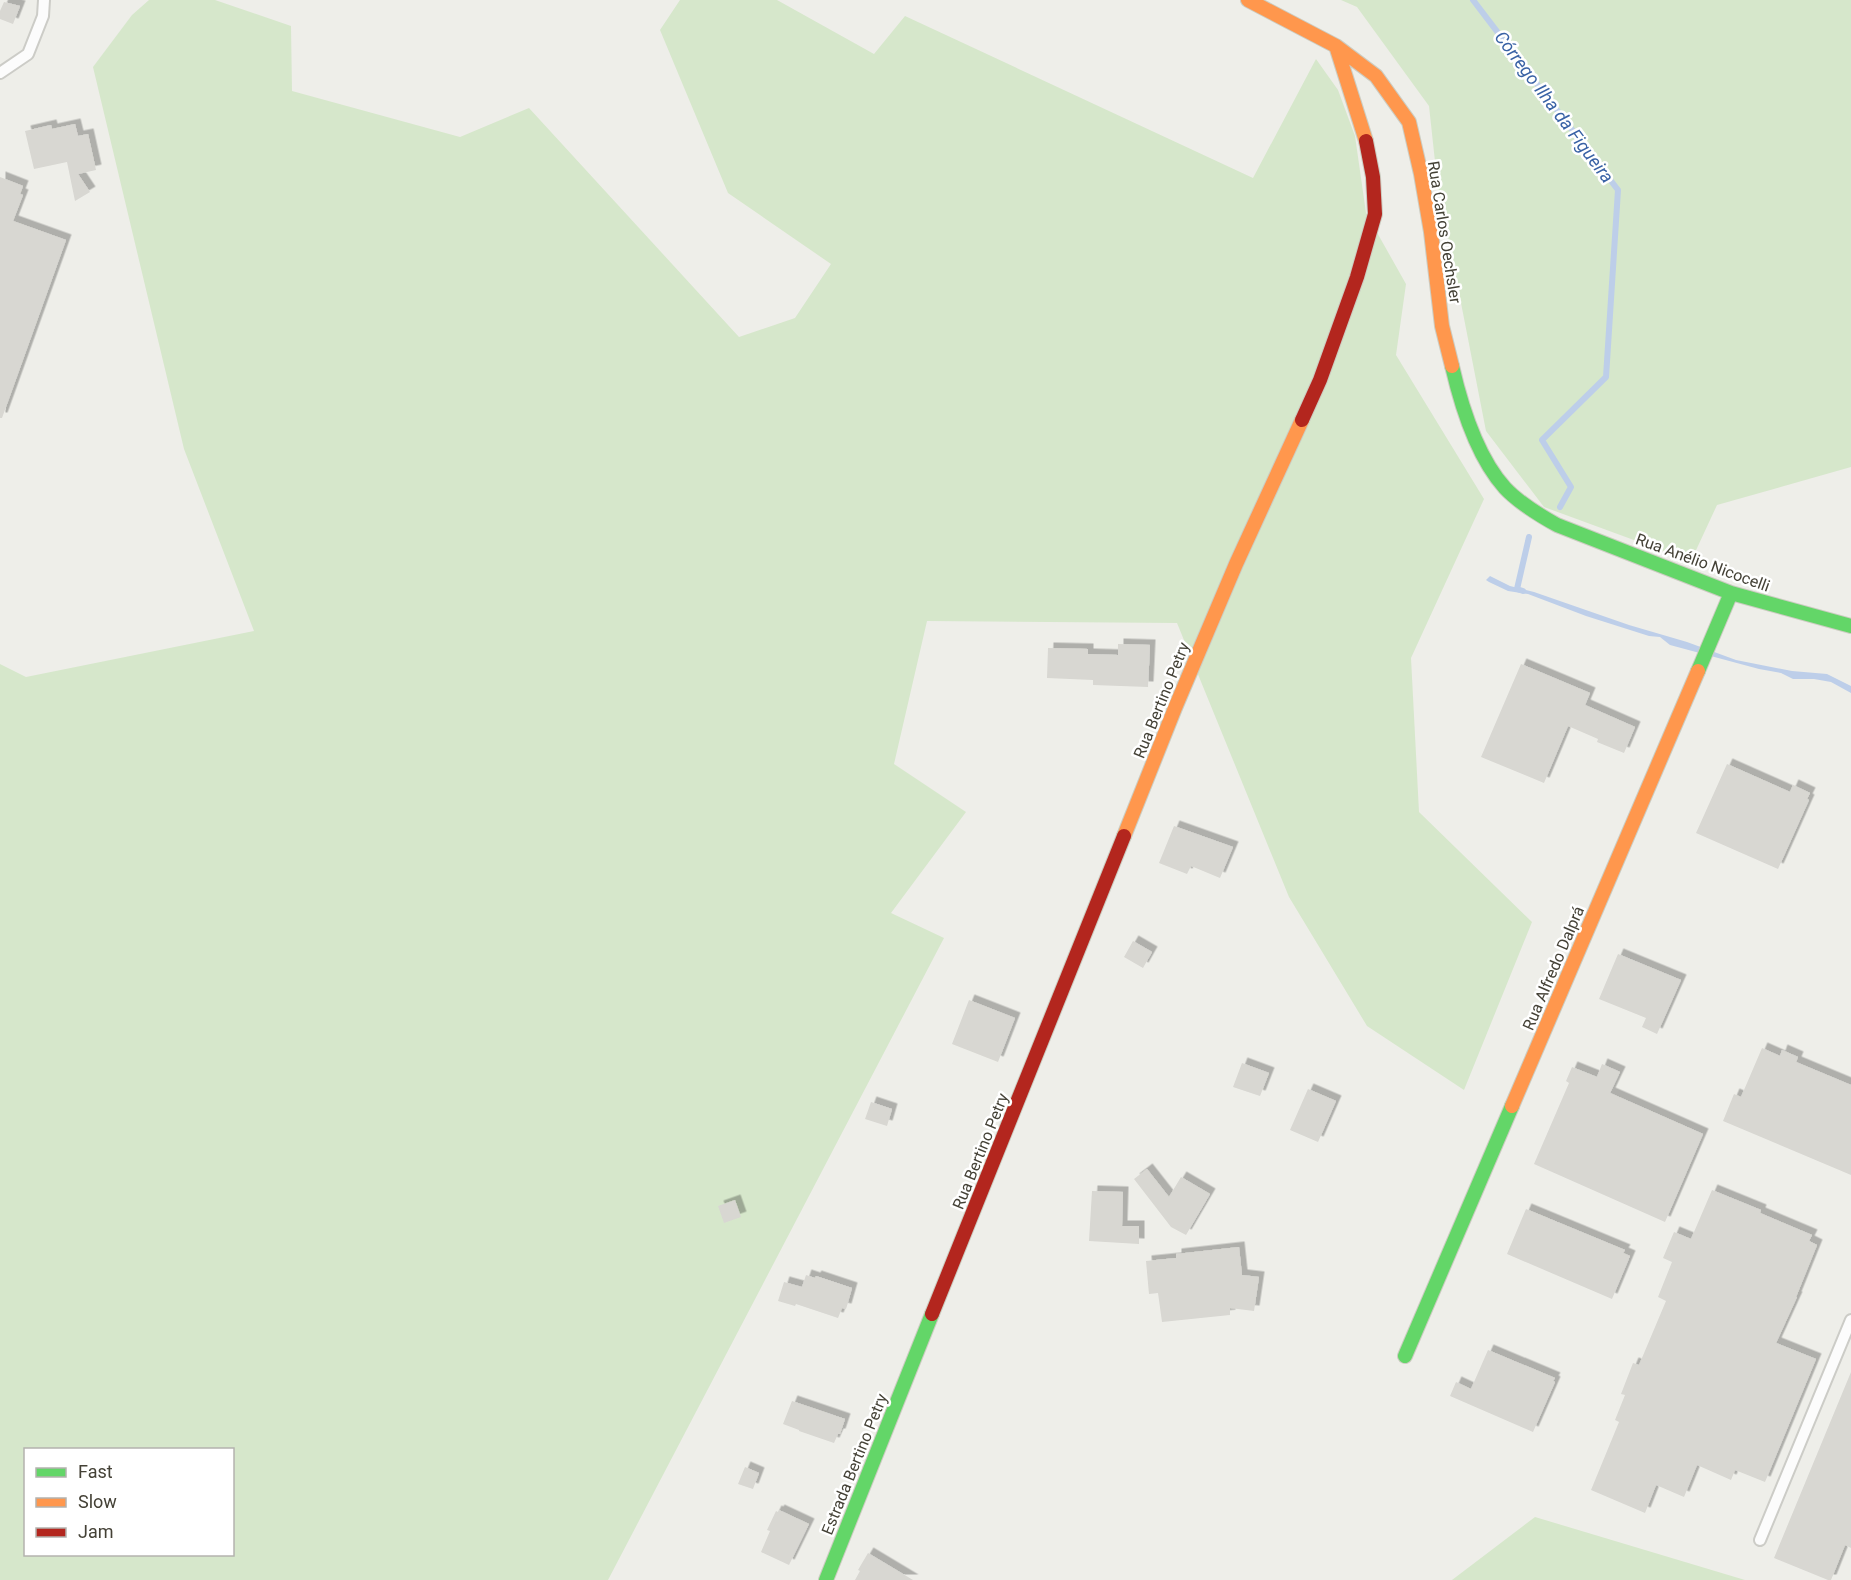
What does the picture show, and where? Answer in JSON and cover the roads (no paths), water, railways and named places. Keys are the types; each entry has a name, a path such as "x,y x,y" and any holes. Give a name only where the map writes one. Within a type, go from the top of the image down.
{"street":[{"name":"Rua Carlos Oechsler","path":"1248,0 1336,46 1376,76 1409,122 1431,232 1443,326 1459,396 1490,467 1505,488 1546,520"},
{"name":"Rua Bertino Petry","path":"913,1360 1175,708 1236,564 1320,380 1357,277 1375,214 1373,177 1365,136 1336,46"},
{"name":"Rua Anélio Nicocelli","path":"1546,520 1731,593 1851,626"},
{"name":"Rua Alfredo Dalprá","path":"1405,1356 1731,593"},
{"name":"Estrada Bertino Petry","path":"826,1580 913,1360"}],"lane":[{"path":"0,73 28,54 43,16 44,0"},
{"path":"1761,1540 1851,1320"}],"water":[{"path":"1490,576 1510,586 1687,642 1736,660 1792,671 1827,674 1851,686 1851,693 1831,682 1793,679 1781,673 1670,645 1660,637 1649,636 1586,616 1528,594 1508,591 1486,580"}],"waterway":[{"name":"Córrego Ilha da Figueira","path":"1473,0 1618,190 1606,377 1542,440 1571,487 1560,507"},
{"name":"Córrego Ilha da Figueira","path":"1523,591 1517,589 1529,537"}]}
